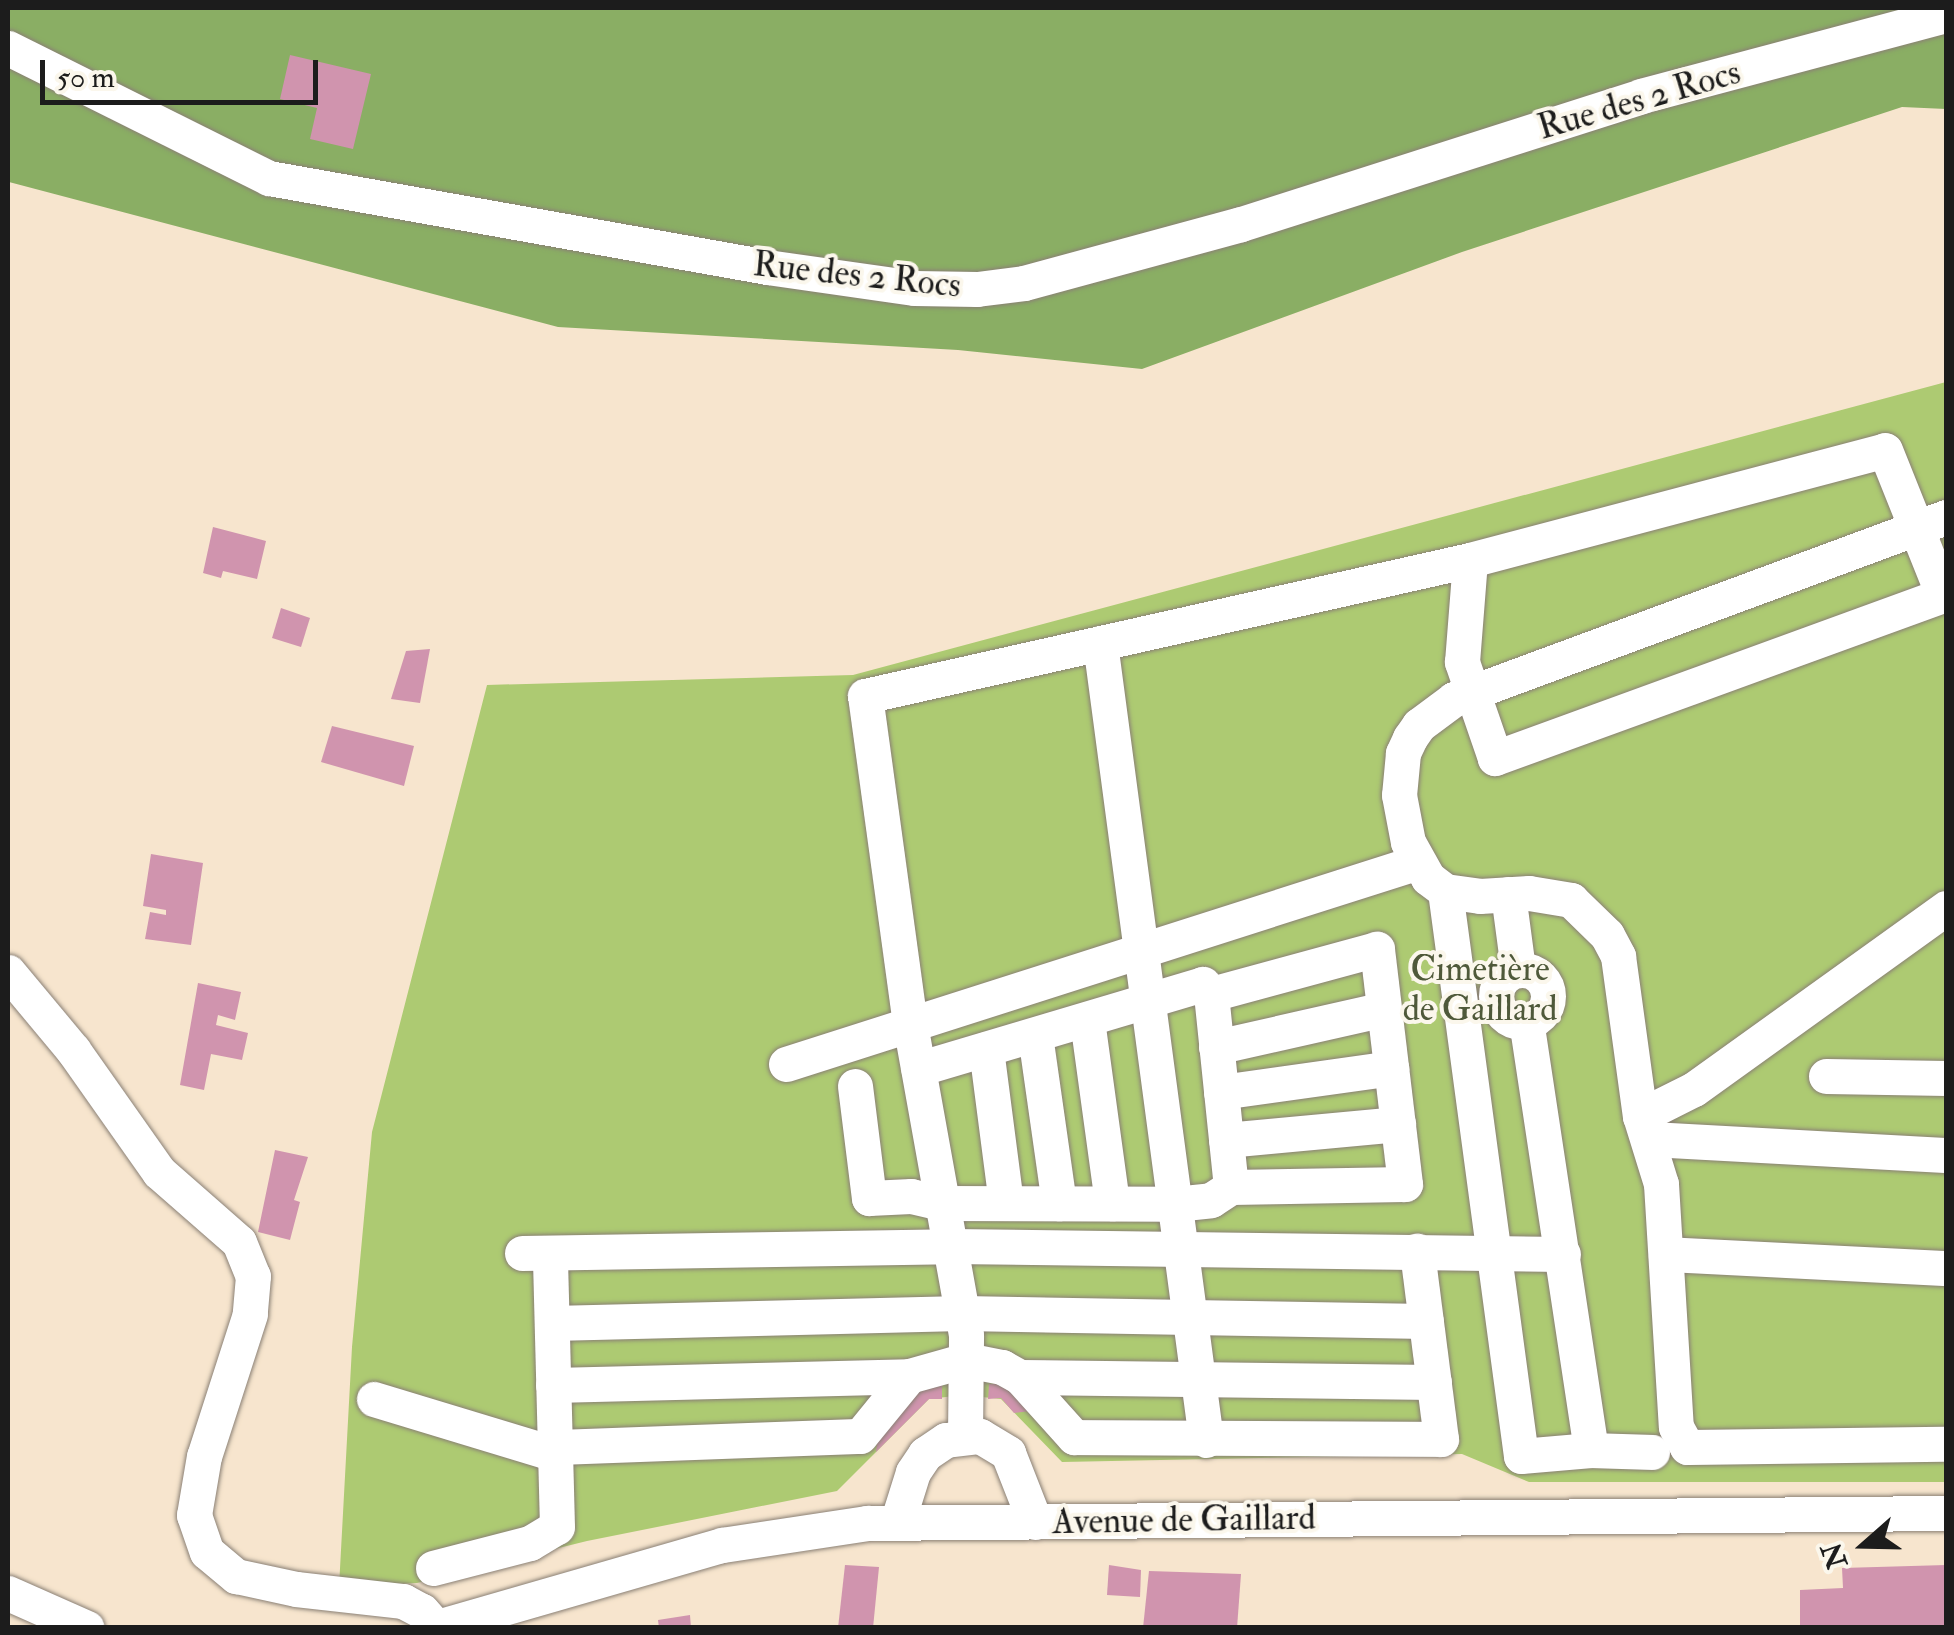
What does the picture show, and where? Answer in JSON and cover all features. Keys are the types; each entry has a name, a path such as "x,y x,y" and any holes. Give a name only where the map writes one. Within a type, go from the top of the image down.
{"street":[{"name":"Rue des 2 Rocs","path":"8,48 269,178 767,267 914,288 978,289 1024,283 1241,224 1641,96 1946,15"},
{"path":"966,1436 962,1313 910,1024 865,696 1470,560 1886,450 1932,523 1945,598 1495,758 1462,662 1470,560"},
{"path":"1652,1452 1592,1450 1521,1456 1445,891 1418,862 1401,819 1403,753 1419,725 1470,691 1932,523"},
{"path":"1100,643 1206,1440"},
{"path":"786,1064 1418,862"},
{"path":"1445,891 1571,900 1608,935 1624,986 1645,1127 1662,1184 1676,1427 1687,1447 1946,1444"},
{"path":"1508,894 1518,969 1503,976 1495,1000 1502,1014 1526,1022 1592,1450"},
{"path":"1645,1127 1946,908"},
{"path":"855,1086 869,1198 911,1196 942,1203 1175,1204 1211,1200 1231,1187 1405,1184 1377,949 1211,994"},
{"path":"8,972 72,1050 159,1172 239,1242 253,1276 250,1314 204,1456 194,1515 207,1552 236,1576 296,1589 403,1600 422,1611 435,1627"},
{"path":"918,1069 1203,984 1211,994 1231,1187"},
{"path":"1216,1048 1384,1009"},
{"path":"1086,1020 1112,1203"},
{"path":"1035,1035 1059,1203"},
{"path":"986,1049 1006,1203"},
{"path":"1221,1092 1391,1068"},
{"path":"1826,1076 1946,1078"},
{"path":"1226,1140 1398,1124"},
{"path":"1645,1127 1946,1155"},
{"path":"433,1568 530,1543 557,1527 552,1322 536,1253 950,1246 1563,1254"},
{"path":"553,1385 908,1376 966,1360 1002,1367 1020,1377 1074,1437 1441,1439 1417,1251"},
{"path":"1666,1254 1946,1268"},
{"path":"552,1322 962,1313 1426,1322"},
{"path":"374,1399 555,1450 860,1436 908,1376"},
{"path":"1020,1377 1434,1382"},
{"path":"897,1523 919,1461 936,1444 966,1436 994,1441 1008,1453 1035,1522"},
{"name":"Avenue de Gaillard","path":"435,1627 722,1546 866,1523 1946,1514"},
{"path":"8,1592 87,1628"}],"green space":[{"path":"8,8 1946,8 1946,109 1902,107 1462,252 1142,369 958,350 558,327 9,182"},
{"name":"Cimetière de Gaillard","path":"1946,382 1946,1482 1529,1482 1462,1454 1062,1462 1001,1399 963,1395 929,1399 837,1491 587,1541 417,1583 339,1587 352,1347 372,1132 487,685 853,675"}],"building":[{"path":"290,55 371,74 353,149 310,139 317,108 280,99"},
{"path":"213,527 266,541 257,579 223,571 221,578 203,573"},
{"path":"281,608 310,618 301,647 272,638"},
{"path":"430,649 420,703 391,699 406,651"},
{"path":"332,726 414,746 404,786 321,762"},
{"path":"151,854 203,863 191,945 145,939 150,912 166,915 166,910 143,906"},
{"path":"198,983 241,992 235,1020 218,1015 216,1025 248,1033 242,1060 211,1054 204,1090 180,1085"},
{"path":"275,1150 308,1157 294,1200 300,1202 290,1240 258,1232"},
{"path":"925,1384 942,1384 942,1399 929,1399 876,1452 878,1434"},
{"path":"989,1384 1005,1384 1030,1411 1014,1413 1001,1398 988,1399"},
{"path":"845,1565 879,1567 873,1628 838,1628"},
{"path":"1109,1565 1141,1570 1140,1597 1107,1595"},
{"path":"1946,1565 1946,1628 1800,1628 1800,1590 1843,1588 1842,1568"},
{"path":"1149,1571 1241,1574 1237,1628 1143,1628"},
{"path":"690,1615 691,1628 659,1628 658,1620"}]}
